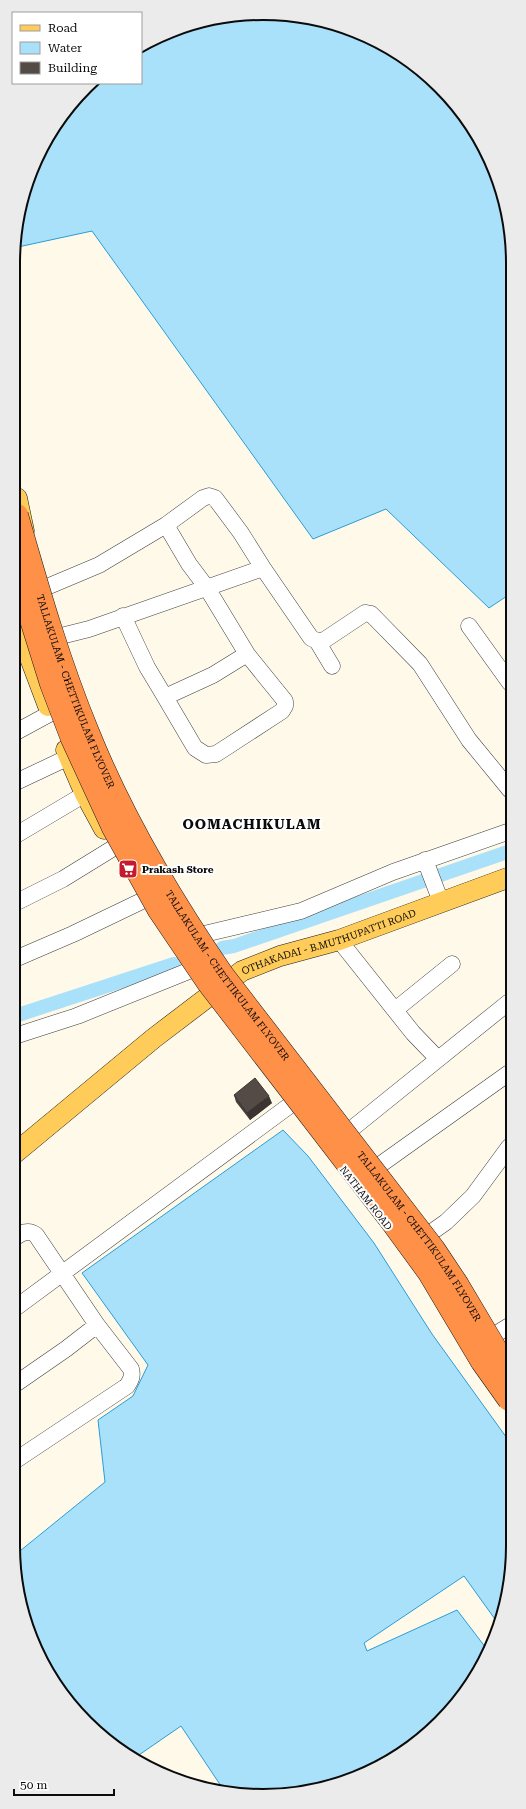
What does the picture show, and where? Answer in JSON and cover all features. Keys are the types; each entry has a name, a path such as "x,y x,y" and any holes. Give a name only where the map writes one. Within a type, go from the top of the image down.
{"highway":[{"name":"TALLAKULAM - CHETTIKULAM FLYOVER","path":"20,526 64,667 88,732 121,807 153,867 191,929 223,975 434,1249 458,1285 506,1366"},
{"name":"TALLAKULAM - CHETTIKULAM FLYOVER","path":"20,585 41,653 66,724 113,828 147,891 208,984 429,1273 482,1362 506,1396"}],"main road":[{"path":"20,511 27,541 78,702 116,788 145,846 186,915 231,979 429,1234 501,1331 506,1350"},
{"name":"NATHAM ROAD","path":"20,632 51,713 85,794 146,899 191,970 209,995 419,1268 477,1364 506,1406"},
{"name":"OTHAKADAI - B.MUTHUPATTI ROAD","path":"20,1149 209,995 247,968 339,940 506,878"}],"street":[{"path":"42,589 99,565 166,526 203,498 209,496 215,498 241,533 311,638 317,641 323,641 365,613 371,614 420,664 470,740 506,785"},
{"path":"123,616 147,667 196,748 206,755 216,754 282,711 285,706 285,701 247,654 207,588 189,564 166,526"},
{"path":"57,637 89,629 263,568"},
{"path":"469,626 506,677"},
{"path":"317,641 332,666"},
{"path":"165,697 213,675 247,654"},
{"path":"20,730 51,713"},
{"path":"20,780 69,757"},
{"path":"20,833 85,794"},
{"path":"200,935 301,911 393,872 429,871 506,833"},
{"path":"20,901 63,879 115,847"},
{"path":"429,871 441,902"},
{"path":"20,957 74,934 146,899"},
{"path":"339,940 413,1032 438,1059"},
{"path":"395,1010 452,964"},
{"path":"20,1034 77,1016 191,970"},
{"path":"349,1131 506,1004"},
{"path":"377,1167 506,1075"},
{"path":"20,1305 293,1104"},
{"path":"429,1234 446,1222 473,1196 506,1151"},
{"path":"20,1234 32,1232 97,1325 131,1369 131,1380 127,1386 20,1457"},
{"path":"20,1381 66,1349 97,1325"}],"water":[{"path":"263,20 295,22 326,28 356,38 398,61 423,80 456,115 481,156 488,170 498,200 504,231 506,263 506,597 489,608 386,509 313,539 92,231 21,246 22,231 28,200 38,170 61,128 91,91 99,84 142,84 142,53 170,38 200,28 231,22"},
{"path":"283,1130 308,1156 374,1243 432,1334 506,1437 506,1546 504,1578 495,1619 464,1576 364,1643 367,1651 457,1610 484,1646 465,1681 446,1706 423,1729 398,1748 356,1771 326,1781 295,1787 263,1789 231,1787 220,1785 181,1726 139,1755 115,1739 91,1718 61,1681 38,1639 28,1609 22,1578 20,1551 105,1482 98,1420 133,1396 148,1365 82,1273"}],"building":[{"path":"255,1078 269,1096 247,1113 234,1095"}],"waterway":[{"path":"222,948 234,946 506,852"},
{"path":"20,1014 174,964"}],"place":[{"name":"Prakash Store","path":"128,869"}],"district":[{"name":"OOMACHIKULAM","path":"252,824"}]}
